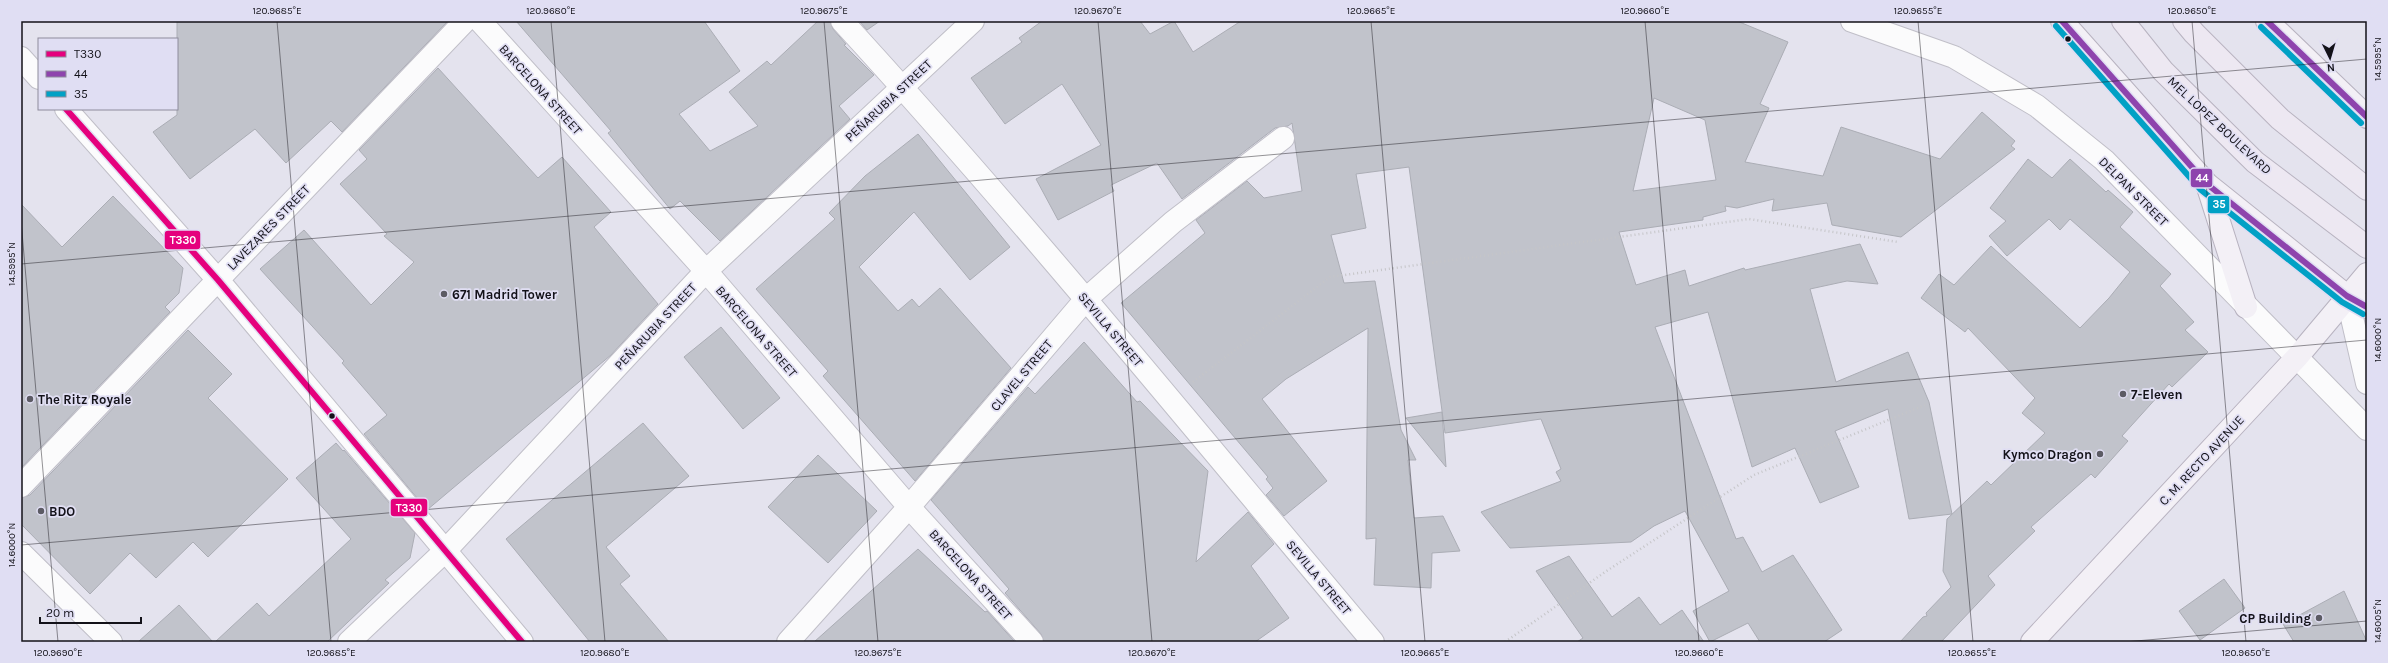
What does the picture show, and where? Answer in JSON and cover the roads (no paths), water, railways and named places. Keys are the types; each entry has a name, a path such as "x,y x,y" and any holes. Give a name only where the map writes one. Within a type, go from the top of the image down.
{"highway":[{"name":"MEL LOPEZ BOULEVARD","path":"2123,21 2163,71 2255,162 2367,247"},
{"path":"2184,21 2194,33 2280,119 2367,189"}],"main road":[{"path":"2062,21 2207,184 2347,296 2367,307"},
{"path":"2267,21 2367,117"},
{"path":"2207,184 2246,307"},
{"name":"C. M. RECTO AVENUE","path":"2032,642 2298,356 2367,274"}],"street":[{"name":"LAVEZARES STREET","path":"21,486 465,21"},
{"name":"BARCELONA STREET","path":"480,21 706,271 909,507 1032,642"},
{"name":"SEVILLA STREET","path":"842,21 902,86 1086,299 1373,642"},
{"name":"PEÑARUBIA STREET","path":"349,642 445,551 706,271 973,21"},
{"name":"DELPAN STREET","path":"1852,21 1954,57 2037,106 2104,160 2246,307 2298,356 2367,429"},
{"path":"21,58 38,77"},
{"path":"67,110 218,280 522,642"},
{"name":"CLAVEL STREET","path":"788,642 909,507 1086,299 1173,222 1283,138"},
{"path":"2347,296 2367,383"},
{"path":"21,553 111,642"}],"place":[{"name":"671 Madrid Tower","path":"444,294"},
{"name":"7-Eleven","path":"2123,394"},
{"name":"The Ritz Royale","path":"30,399"},
{"name":"Kymco Dragon","path":"2100,454"},
{"name":"BDO","path":"41,511"},
{"name":"CP Building","path":"2319,618"}]}
